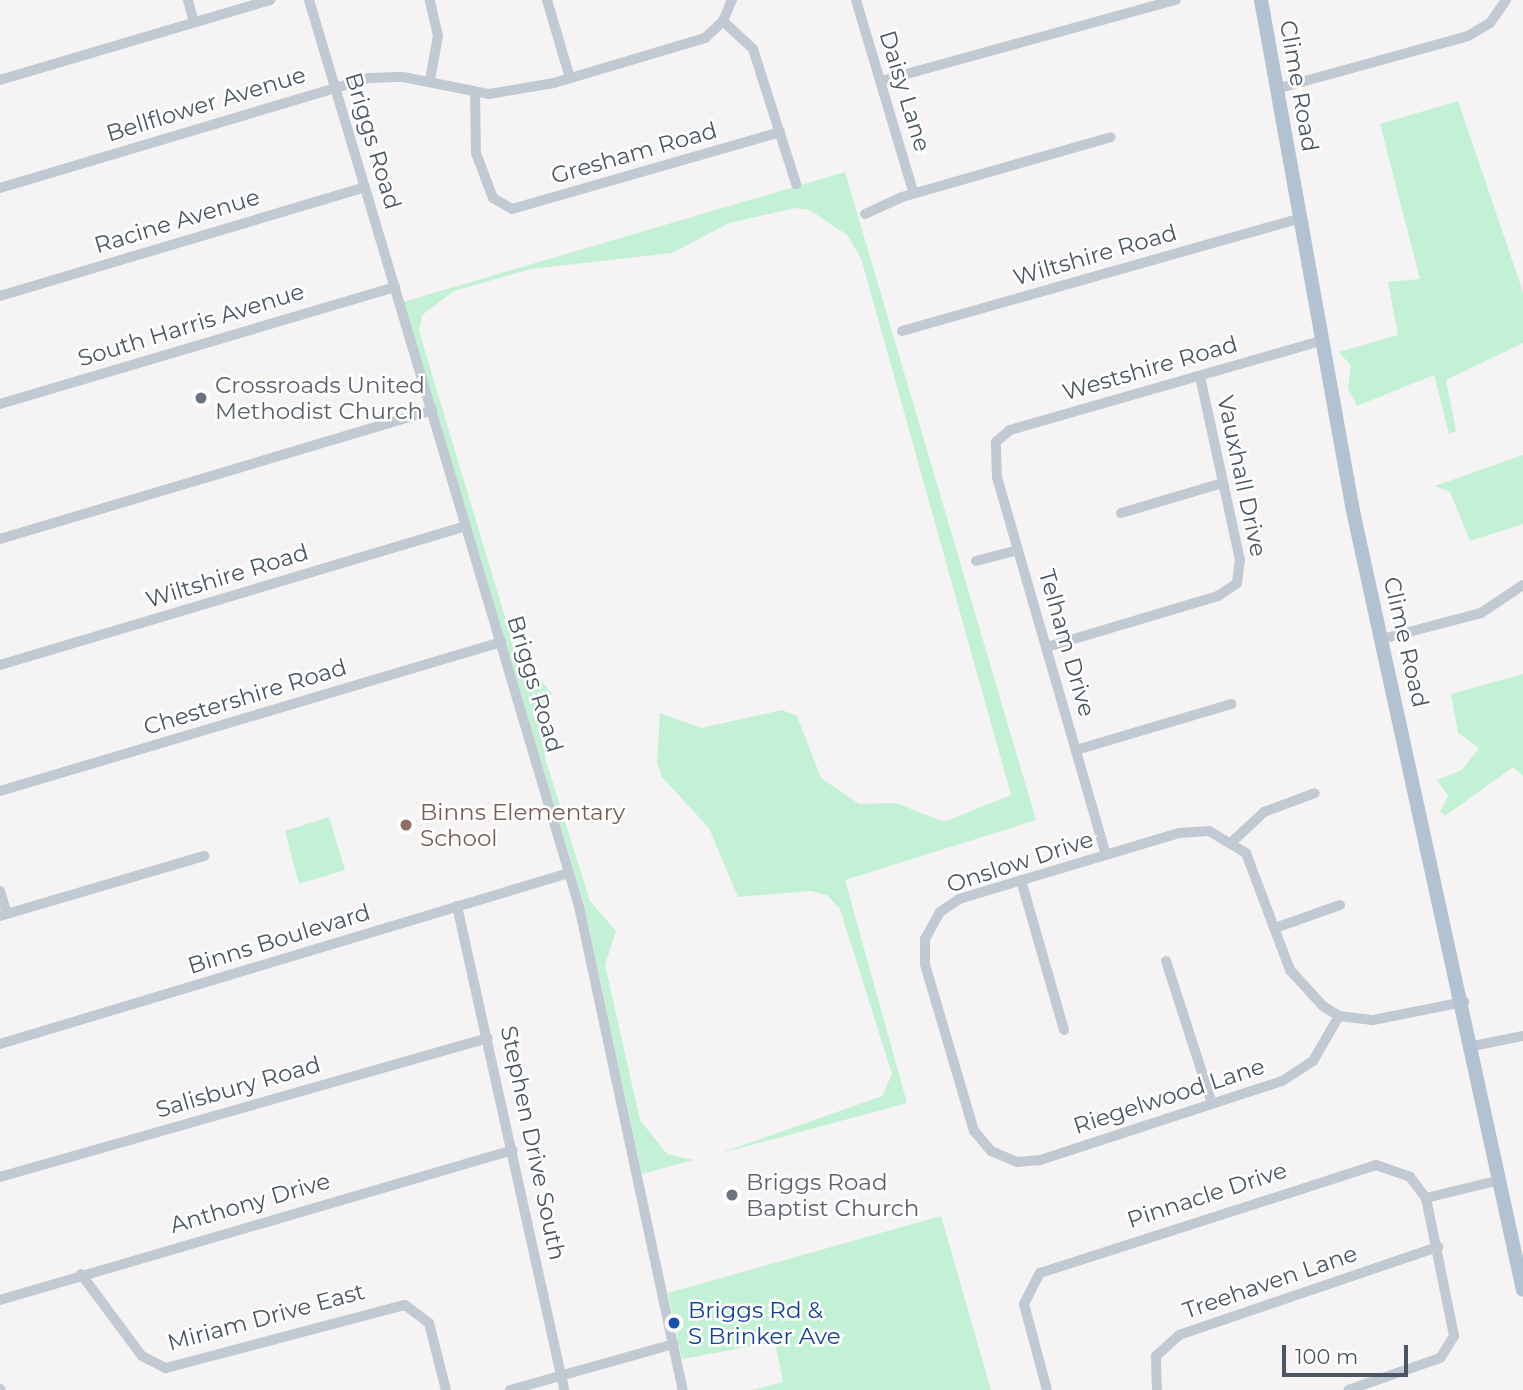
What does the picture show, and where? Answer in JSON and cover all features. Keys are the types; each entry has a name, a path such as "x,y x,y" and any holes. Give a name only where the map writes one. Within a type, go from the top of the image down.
{"main road":[{"name":"Clime Road","path":"1261,0 1320,341 1382,639 1464,1002 1523,1290"}],"street":[{"path":"188,0 194,22"},
{"path":"0,80 270,0"},
{"name":"Briggs Road","path":"309,0 569,873 683,1390"},
{"path":"430,0 438,36 430,80"},
{"path":"547,0 570,78"},
{"path":"732,0 723,21 753,50 796,184"},
{"name":"Daisy Lane","path":"856,0 914,194"},
{"path":"881,81 1176,0"},
{"path":"1276,89 1468,36 1490,23 1506,0"},
{"name":"Bellflower Avenue","path":"0,188 336,88 386,76 430,80 475,92 518,92 697,41 723,21"},
{"name":"Gresham Road","path":"475,92 476,153 488,189 500,205 523,208 780,132"},
{"path":"865,214 914,194 1111,137"},
{"name":"Racine Avenue","path":"0,296 365,187"},
{"name":"Wiltshire Road","path":"902,331 1299,219"},
{"name":"South Harris Avenue","path":"0,404 395,287"},
{"name":"Westshire Road","path":"996,442 1010,430 1320,341"},
{"name":"Vauxhall Drive","path":"1047,647 1219,596 1237,583 1240,560 1200,376"},
{"path":"0,539 432,410"},
{"name":"Telham Drive","path":"996,442 994,467 1106,855"},
{"path":"1121,513 1223,484"},
{"name":"Wiltshire Road","path":"0,665 466,526"},
{"path":"976,561 1018,550"},
{"path":"1382,639 1481,612 1523,586"},
{"name":"Chestershire Road","path":"0,791 501,642"},
{"path":"1076,750 1231,704"},
{"path":"1315,793 1264,812 1234,840 1250,859 1296,981 1339,1016 1391,1019 1464,1002"},
{"name":"Onslow Drive","path":"986,1147 970,1121 924,949 933,920 951,903 1021,880 1199,830 1234,840"},
{"path":"0,891 3,915 204,856"},
{"name":"Binns Boulevard","path":"0,1044 569,873"},
{"path":"1021,880 1064,1030"},
{"path":"1275,928 1340,905"},
{"name":"Stephen Drive South","path":"457,906 564,1390"},
{"path":"1166,961 1212,1103"},
{"name":"Riegelwood Lane","path":"986,1147 1017,1162 1040,1160 1282,1081 1313,1061 1339,1016"},
{"path":"1473,1046 1523,1036"},
{"name":"Salisbury Road","path":"0,1177 488,1038"},
{"name":"Anthony Drive","path":"0,1300 81,1274 513,1150"},
{"name":"Pinnacle Drive","path":"1047,1390 1024,1304 1040,1273 1367,1166 1398,1171 1426,1198"},
{"path":"1348,1390 1440,1357 1454,1336 1426,1198 1500,1180"},
{"name":"Treehaven Lane","path":"1157,1390 1156,1356 1179,1335 1438,1247"},
{"name":"Miriam Drive East","path":"81,1274 142,1356 155,1366 177,1366 405,1306 429,1323 446,1390"},
{"path":"510,1390 674,1344"}],"green space":[{"path":"1458,101 1523,292 1523,343 1446,380 1456,431 1449,434 1434,375 1357,406 1348,388 1351,366 1339,352 1398,335 1388,282 1420,279 1380,124"},
{"path":"845,172 1036,820 845,880 907,1103 718,1154 882,1096 892,1074 840,909 827,895 811,891 738,897 709,828 662,777 657,762 660,713 701,728 782,710 797,716 821,778 859,804 896,803 944,822 1011,795 861,258 847,235 810,210 794,208 729,223 672,253 531,269 454,291 422,315 419,331 523,677 541,680 552,694 537,712 546,761 590,901 616,931 605,965 640,1120 667,1154 693,1160 642,1174 584,904 403,302"},
{"path":"1523,455 1523,524 1470,541 1450,492 1435,486"},
{"path":"1523,674 1523,776 1513,767 1445,816 1440,812 1448,796 1437,780 1462,770 1479,748 1458,733 1451,694"},
{"path":"329,817 345,870 299,884 285,831"},
{"path":"941,1216 991,1390 752,1390 783,1382 775,1342 682,1359 668,1293"}],"place":[{"name":"Crossroads United Methodist Church","path":"201,398"},
{"name":"Binns Elementary School","path":"406,825"},
{"name":"Briggs Road Baptist Church","path":"732,1195"},
{"name":"Briggs Rd & S Brinker Ave","path":"674,1323"}]}
